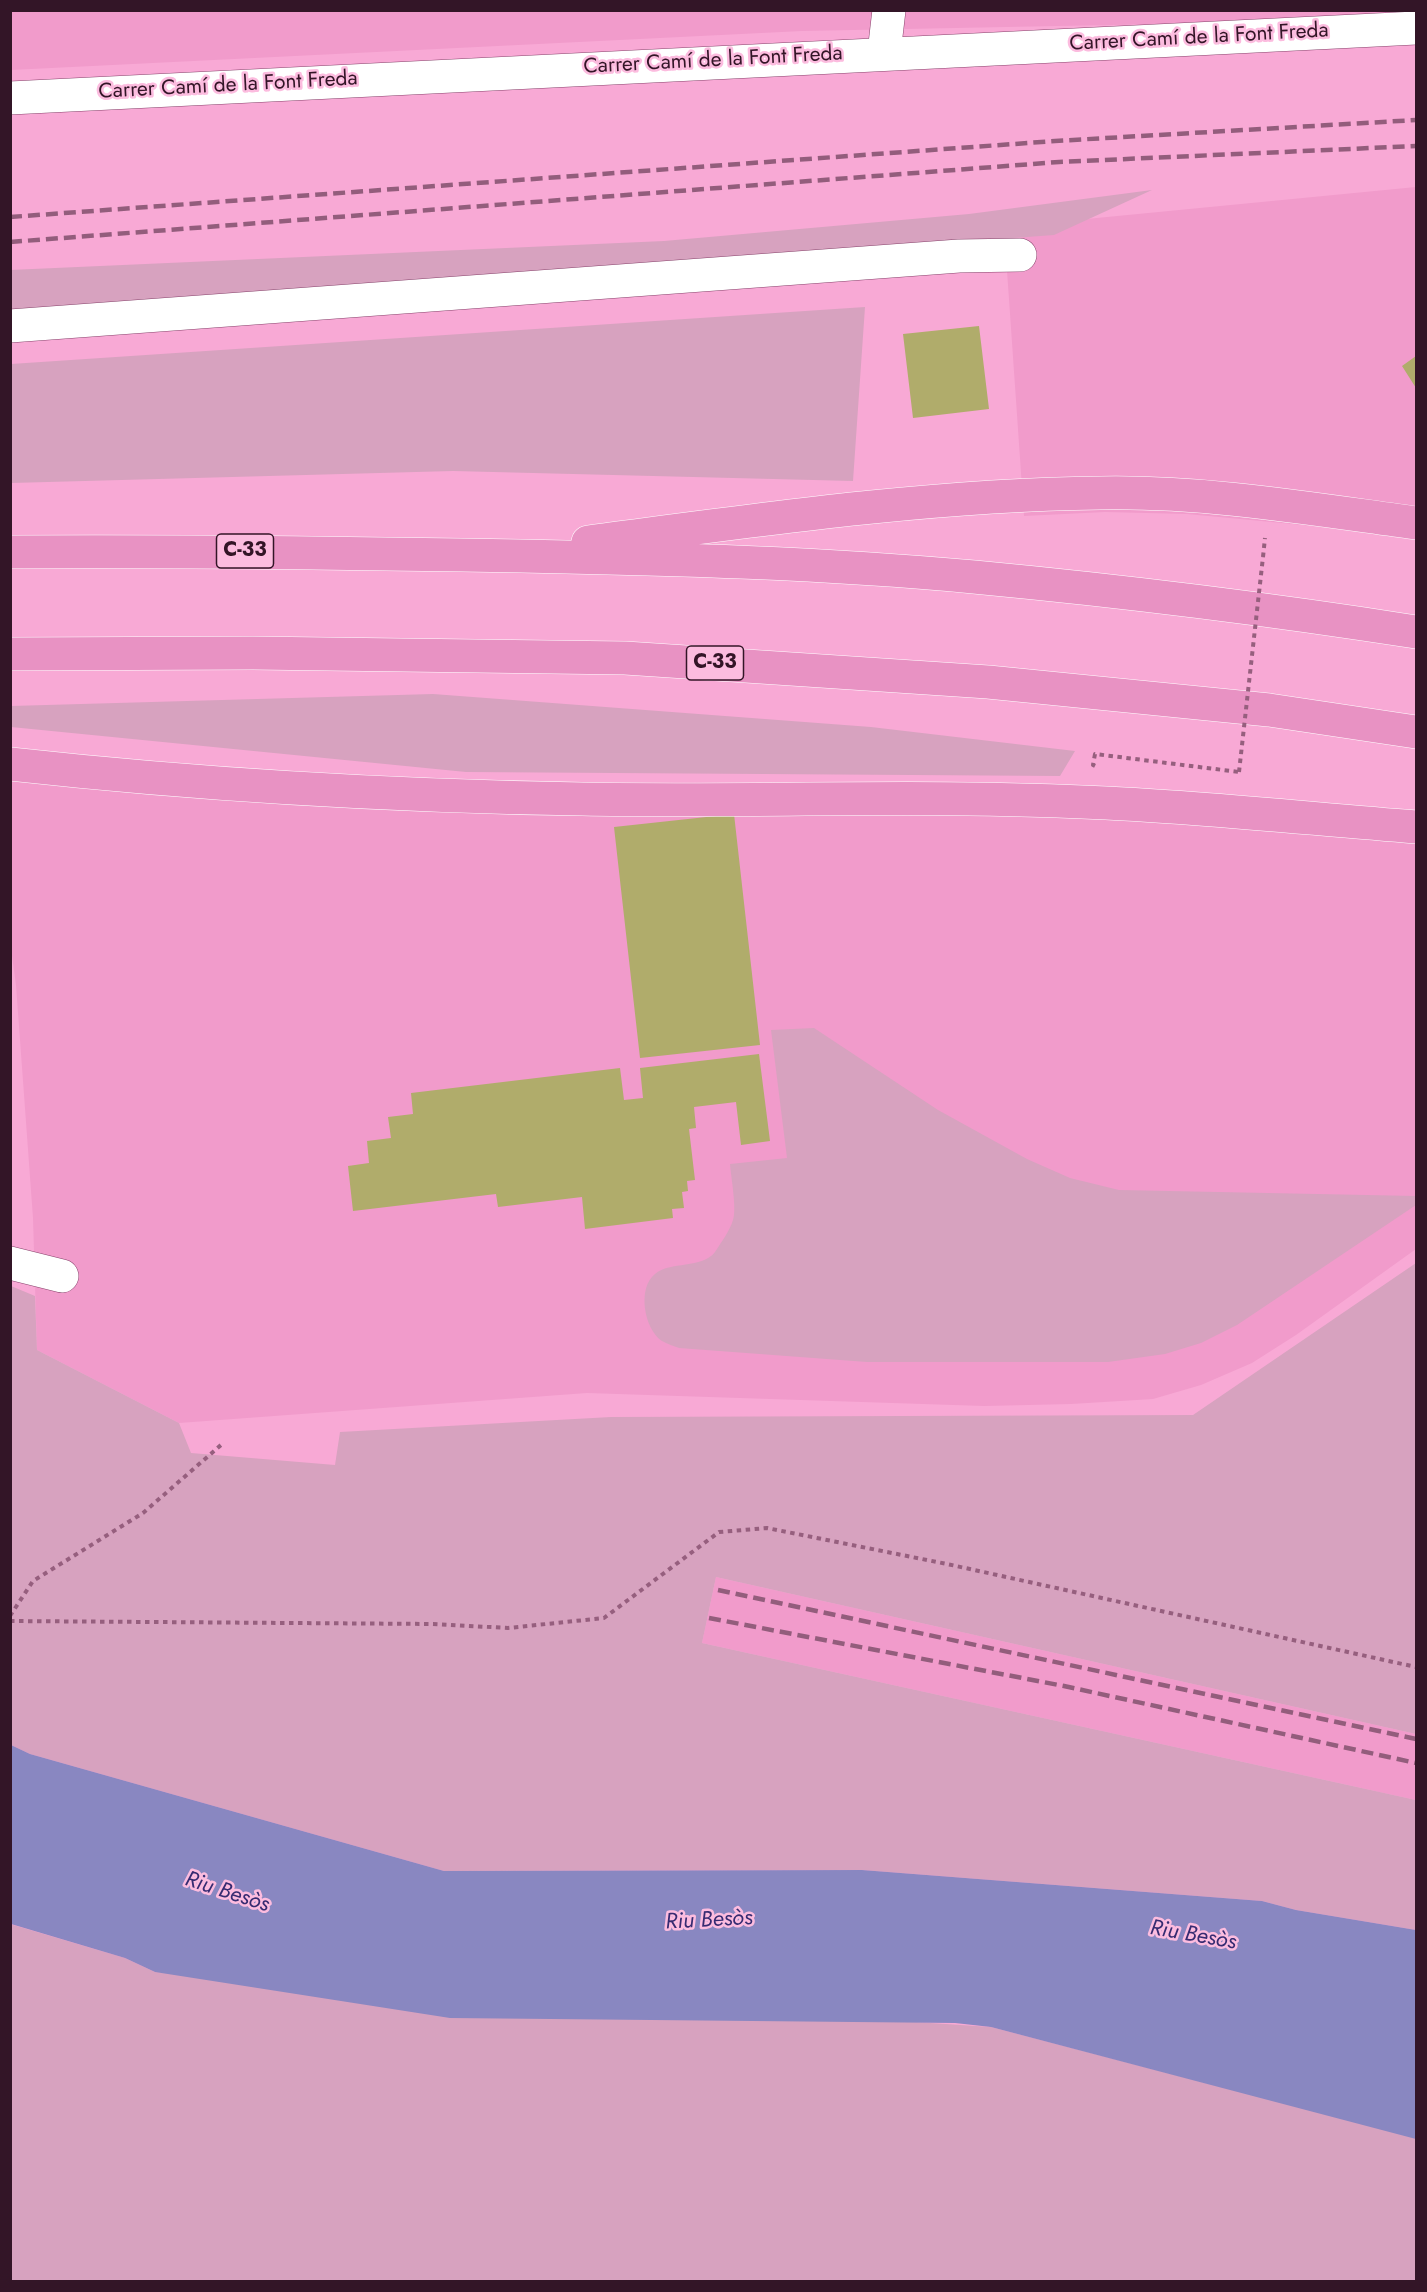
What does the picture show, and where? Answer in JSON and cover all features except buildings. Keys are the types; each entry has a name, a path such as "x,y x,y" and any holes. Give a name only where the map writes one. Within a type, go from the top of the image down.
{"highway":[{"path":"480,555 819,513 1025,496 1091,493 1184,495 1416,523"},
{"name":"C-33","path":"10,552 226,550 793,565 972,577 1257,607 1416,632"},
{"name":"C-33","path":"10,654 253,653 625,658 1000,683 1269,710 1416,732"},
{"path":"10,764 156,780 334,792 581,799 942,798 1106,803 1416,827"}],"street":[{"path":"884,53 889,10"},
{"name":"Carrer Camí de la Font Freda","path":"10,98 1416,28"},
{"path":"10,326 947,257 1020,255"},
{"path":"10,1263 62,1276"}],"path":[{"path":"1239,772 1263,557"},
{"path":"10,1616 33,1581 143,1512 221,1445"},
{"path":"10,1621 433,1624 508,1628 604,1618 719,1532 767,1528 947,1564 1416,1667"}],"shaded area":[{"path":"1416,10 1416,19 802,31 11,70 10,11"},
{"path":"1416,187 1416,540 1314,526 1187,514 1105,512 1024,516 1004,227"},
{"path":"1152,190 1054,235 11,311 10,270 664,241 969,214"},
{"path":"865,307 853,481 453,471 11,483 11,364"},
{"path":"433,694 871,727 1075,751 1060,776 466,772 11,727 11,706"},
{"path":"10,750 326,776 525,782 1006,783 1185,792 1416,812 1416,1249 1296,1335 1252,1363 1201,1385 1153,1399 984,1406 587,1393 179,1423 37,1350 33,1218 16,985 10,941"},
{"path":"814,1028 938,1110 1027,1159 1070,1178 1119,1190 1416,1196 1416,1205 1237,1325 1201,1343 1165,1354 1108,1362 867,1362 679,1348 666,1343 656,1335 647,1318 645,1298 649,1280 661,1270 702,1261 715,1252 730,1228 734,1215 730,1164 787,1158 771,1030"},
{"path":"1416,1263 1416,1734 716,1577 702,1643 1416,1800 1416,1930 1296,1910 1262,1901 862,1870 444,1871 30,1754 11,1745 11,1286 35,1296 37,1350 179,1423 191,1453 335,1465 340,1432 611,1417 1193,1415"},
{"path":"716,1577 1416,1734 1416,1800 702,1643"},
{"path":"10,1924 125,1958 155,1972 991,2027 1413,2137 1416,2139 1416,2281 11,2281"}],"water":[{"name":"Riu Besòs","path":"11,1745 30,1754 444,1871 862,1870 1262,1901 1296,1910 1416,1930 1416,2139 991,2027 955,2023 450,2018 155,1972 125,1958 11,1924"}],"railway":[{"path":"10,217 1055,141 1416,120"},
{"path":"10,242 1059,162 1416,146"},
{"path":"718,1590 1416,1739"},
{"path":"709,1618 1064,1686 1416,1763"}]}
